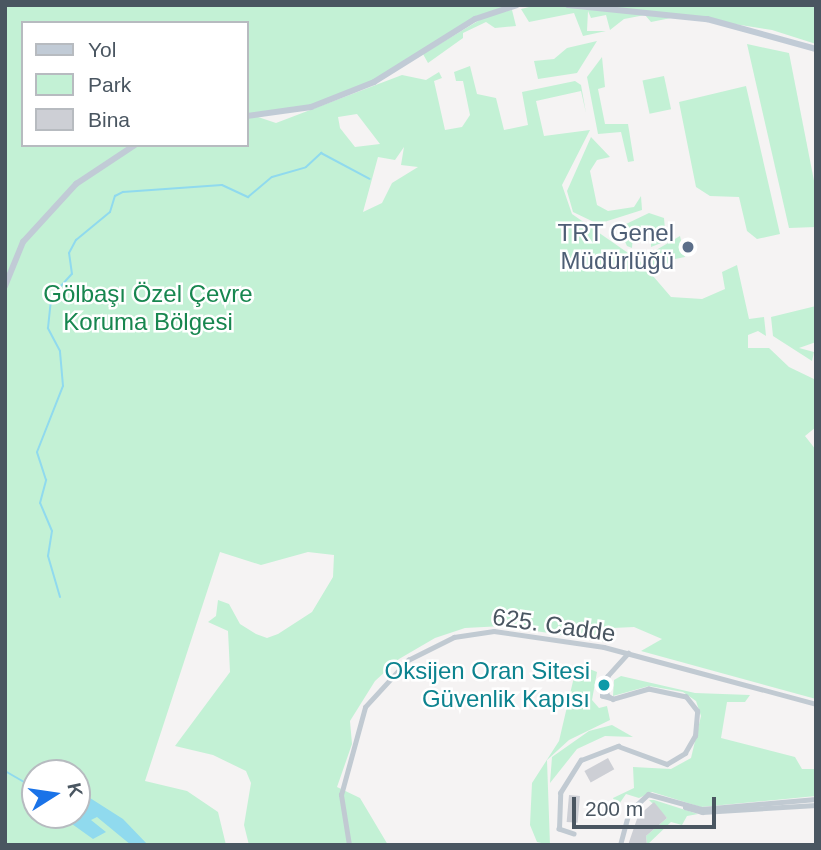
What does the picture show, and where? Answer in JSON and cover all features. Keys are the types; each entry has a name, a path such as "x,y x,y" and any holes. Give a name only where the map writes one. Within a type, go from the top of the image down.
{"street":[{"path":"248,116 328,101 388,76 475,19 517,5"},
{"path":"568,5 707,19 816,49"},
{"path":"5,286 23,242 76,184 132,147"},
{"name":"625. Cadde","path":"349,845 341,794 363,712 385,680 419,653 454,637 494,631 628,653 816,704"},
{"path":"575,834 559,829 560,793 581,760 618,746 667,764 685,752 695,736 697,711 686,697 649,690 610,699 607,695 608,676 628,653"},
{"path":"620,845 629,812 648,794 702,809 777,800 816,799"},
{"path":"629,812 650,797 702,812 816,805"}],"green space":[{"name":"Gölbaşı Özel Çevre Koruma Bölgesi","path":"5,5 517,5 489,13 397,70 317,106 258,117 276,123 402,75 426,80 439,72 442,78 434,81 445,130 462,127 470,115 463,81 456,81 454,72 470,66 477,94 496,98 504,130 528,125 522,92 575,81 581,85 586,113 581,91 536,101 544,136 590,130 562,185 572,214 641,262 671,297 702,299 725,289 722,272 737,265 749,319 764,317 766,336 758,331 748,335 748,348 769,348 789,367 816,380 816,427 805,436 816,450 816,699 641,651 662,639 634,627 613,628 607,642 503,626 465,628 435,638 399,659 375,681 350,721 352,744 337,787 360,798 388,845 249,845 244,825 251,783 246,771 213,755 175,746 230,672 228,631 208,622 216,616 218,600 229,604 240,624 256,634 267,638 278,634 312,612 333,577 334,555 308,552 261,565 220,552 145,781 187,791 218,812 226,845 5,845","holes":["357,114 380,144 355,147 340,128 338,117","404,147 401,165 418,167 392,183 382,203 363,212 378,157 395,160"]},
{"path":"568,5 816,5 816,44 772,30 684,16"},
{"path":"533,6 604,8 671,18 651,22 645,15 624,19 610,30 606,15 591,18 588,11 587,31 606,31 583,36 574,13 529,22 521,9"},
{"path":"512,10 516,26 495,28 486,22 463,33 463,38 428,63 423,54 488,15"},
{"path":"597,41 577,73 538,79 534,61 554,59 567,48"},
{"path":"747,44 789,53 816,191 816,227 789,228"},
{"path":"602,57 605,87 598,89 605,124 628,124 634,161 628,162 621,132 598,134 587,77"},
{"path":"664,76 671,109 650,114 642,81"},
{"path":"746,86 780,234 757,239 747,231 739,197 710,196 696,187 679,102"},
{"path":"591,137 610,157 597,160 590,171 597,205 608,211 634,207 641,196 642,210 598,224 573,212 567,191"},
{"path":"649,213 664,218 666,241 651,247 651,233 641,228 633,234 632,248 627,246 622,235 626,224"},
{"path":"680,236 685,257 670,260 664,268 651,267 651,253"},
{"path":"816,306 816,342 799,348 814,352 812,361 773,336 771,317"},
{"path":"577,664 597,672 592,700 599,708 607,706 610,720 569,740 547,760 550,845 537,842 530,825 532,783 559,741"},
{"path":"621,676 695,693 750,695 745,702 727,702 721,738 795,757 802,769 816,769 816,796 701,807 652,792 639,798 626,794 617,807 613,798 634,788 633,767 671,769 691,758 701,716 696,701 683,692 649,686 613,696 614,680"},
{"path":"612,725 633,737 605,736 577,749 550,783 552,757 589,731"},
{"path":"649,800 698,814 687,816 682,825 671,822 647,845 646,836 667,818"}],"water":[{"path":"91,799 123,819 148,845 131,845 97,817 91,820"},
{"path":"91,820 106,832 93,839 79,829 91,829"}],"building":[{"path":"608,758 614,769 591,782 584,771"},
{"path":"569,795 580,796 578,823 567,822"},
{"path":"654,802 667,818 646,836 647,845 628,845 638,816"}],"waterway":[{"path":"60,597 48,556 52,531 40,503 46,480 37,452 63,386 60,351 48,328 51,297 72,274 69,253 76,240 110,212 115,196 123,192 222,185 248,197 272,177 306,167 321,153 370,179"},
{"path":"5,771 21,780"}],"place":[{"name":"TRT Genel Müdürlüğü","path":"688,247"},
{"name":"Oksijen Oran Sitesi Güvenlik Kapısı","path":"604,685"}]}
